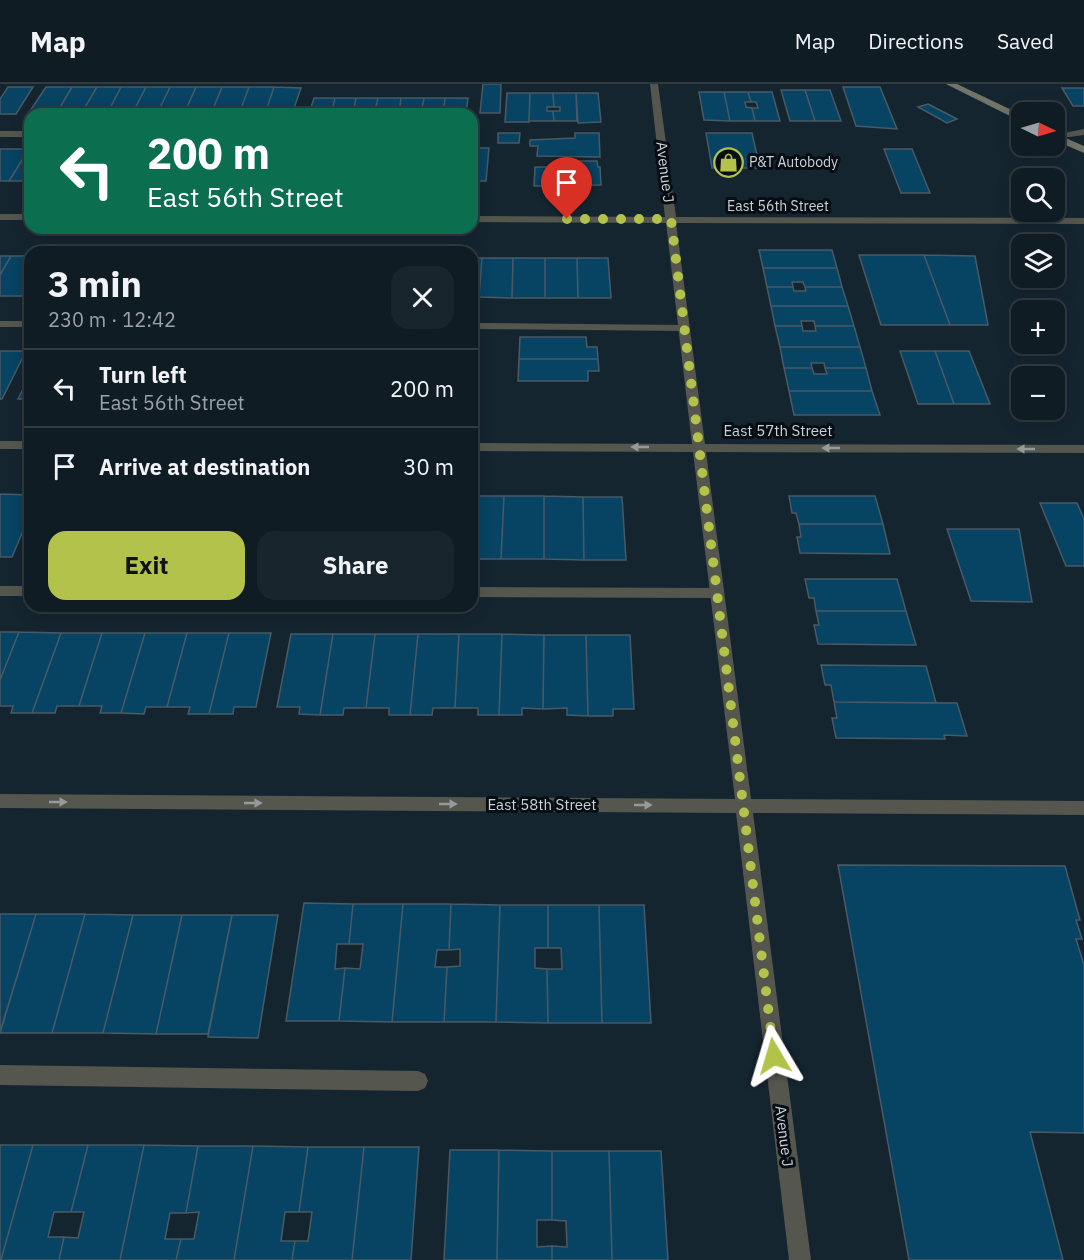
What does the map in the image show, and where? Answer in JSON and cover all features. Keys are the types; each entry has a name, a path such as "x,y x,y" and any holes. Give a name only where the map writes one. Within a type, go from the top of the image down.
{"main road":[{"path":"950,84 1011,114"},
{"path":"1065,141 1084,150"}],"street":[{"name":"Avenue J","path":"654,84 800,1260"},
{"path":"1065,135 1084,132"},
{"path":"0,134 24,134"},
{"path":"0,217 24,217"},
{"name":"East 56th Street","path":"478,219 1084,220"},
{"path":"0,324 24,324"},
{"path":"478,326 684,327"},
{"path":"0,445 24,445"},
{"name":"East 57th Street","path":"478,447 1084,449"},
{"path":"0,591 24,591"},
{"path":"478,592 717,593"},
{"name":"East 58th Street","path":"0,801 1084,808"},
{"path":"0,1075 418,1081"}],"building":[{"path":"483,84 501,84 500,113 480,113"},
{"path":"8,87 33,87 16,114 0,114 0,99"},
{"path":"46,87 72,87 60,108 32,108"},
{"path":"72,87 97,87 85,108 60,108"},
{"path":"97,87 121,87 110,108 85,108"},
{"path":"121,87 146,87 135,108 110,108"},
{"path":"146,87 170,87 160,108 135,108"},
{"path":"170,87 196,87 187,108 160,108"},
{"path":"196,87 222,87 213,108 187,108"},
{"path":"222,87 249,87 241,108 213,108"},
{"path":"249,87 274,87 267,108 241,108"},
{"path":"274,87 301,88 294,108 267,108"},
{"path":"843,87 880,87 897,129 856,126"},
{"path":"1062,88 1084,88 1084,106 1073,106"},
{"path":"781,90 805,90 815,121 790,121"},
{"path":"805,90 830,90 841,121 815,121"},
{"path":"699,92 724,92 730,121 704,120"},
{"path":"724,92 748,92 751,102 745,102 746,107 752,108 755,121 730,121"},
{"path":"748,92 772,92 780,121 755,121 752,108 758,108 756,102 751,102"},
{"path":"507,93 530,93 529,122 505,122"},
{"path":"530,93 553,93 554,107 547,107 547,111 553,111 554,121 529,121"},
{"path":"553,93 576,93 577,121 554,121 553,111 560,111 560,107 554,107"},
{"path":"576,93 598,93 601,122 578,123"},
{"path":"314,98 335,98 332,108 311,108"},
{"path":"335,98 356,98 354,108 332,108"},
{"path":"356,98 378,98 376,108 354,108"},
{"path":"378,98 401,98 400,108 376,108"},
{"path":"401,98 424,98 422,108 400,108"},
{"path":"424,98 445,98 444,108 422,108"},
{"path":"445,98 468,98 467,108 444,108"},
{"path":"928,104 957,119 947,123 918,107"},
{"path":"498,133 520,133 519,143 498,143"},
{"path":"575,133 599,133 600,157 537,156 538,146 530,146 530,140 575,138"},
{"path":"706,133 752,133 760,168 712,168"},
{"path":"478,148 489,148 486,181 478,181"},
{"path":"0,149 24,149 24,157 9,181 0,181"},
{"path":"884,149 912,149 930,193 901,193"},
{"path":"24,157 24,181 9,181"},
{"path":"577,161 597,161 600,167 601,185 534,186 535,167 577,167"},
{"path":"759,250 832,250 837,268 763,268"},
{"path":"859,255 924,255 950,325 881,325"},
{"path":"924,255 975,256 988,325 950,325"},
{"path":"0,256 11,256 0,275"},
{"path":"11,256 24,256 22,296 0,296 0,275"},
{"path":"478,258 482,258 479,297"},
{"path":"482,258 513,258 512,298 479,297"},
{"path":"513,258 545,258 545,298 512,298"},
{"path":"545,258 577,258 578,298 545,298"},
{"path":"577,258 608,258 611,298 578,298"},
{"path":"763,268 837,268 842,287 805,287 803,282 792,282 793,287 767,287"},
{"path":"767,287 793,287 794,291 806,291 805,287 842,287 848,306 771,306"},
{"path":"771,306 848,306 854,326 815,326 814,321 801,321 802,326 775,326"},
{"path":"775,326 802,326 803,331 816,331 815,326 854,326 860,347 780,347"},
{"path":"520,337 586,337 587,347 597,347 598,359 519,359"},
{"path":"780,347 860,347 866,368 825,368 824,363 811,363 812,368 784,368"},
{"path":"0,351 24,351 2,399 0,399"},
{"path":"900,351 935,351 954,404 918,404"},
{"path":"935,351 969,351 990,404 954,404"},
{"path":"519,359 598,359 599,371 588,371 588,381 518,381"},
{"path":"784,368 812,368 814,374 827,374 825,368 866,368 872,391 789,391"},
{"path":"24,387 24,399 18,399"},
{"path":"789,391 872,391 880,415 794,415"},
{"path":"0,494 24,495 24,528 12,557 0,557"},
{"path":"478,496 504,496 501,559 478,559"},
{"path":"504,496 544,496 544,559 501,559"},
{"path":"544,496 583,497 584,560 544,559"},
{"path":"789,496 875,496 883,524 799,524 796,513 792,513"},
{"path":"583,497 622,497 626,560 584,560"},
{"path":"1040,503 1077,503 1084,519 1084,566 1066,566"},
{"path":"799,524 883,524 890,554 800,553 797,537 801,537"},
{"path":"947,529 1019,529 1032,602 971,601"},
{"path":"805,579 897,579 906,611 816,611 814,598 809,598"},
{"path":"816,611 906,611 916,645 818,644 814,625 819,625"},
{"path":"0,632 19,632 0,680"},
{"path":"19,632 61,633 32,713 11,713 13,706 0,706 0,680"},
{"path":"61,633 102,633 79,706 57,706 55,713 32,713"},
{"path":"102,633 145,633 121,713 100,713 102,706 79,706"},
{"path":"145,633 187,633 167,707 146,707 144,714 121,713"},
{"path":"187,633 229,633 209,714 188,714 190,707 167,707"},
{"path":"229,633 271,633 256,707 234,707 233,714 209,714"},
{"path":"291,634 333,634 320,715 299,714 300,707 277,707"},
{"path":"333,634 375,634 366,708 344,708 343,715 320,715"},
{"path":"375,634 418,634 410,715 389,715 389,708 366,708"},
{"path":"418,634 459,634 455,708 433,708 432,715 410,715"},
{"path":"459,634 502,634 499,715 478,715 478,708 455,708"},
{"path":"502,634 544,635 543,709 522,708 522,715 499,715"},
{"path":"544,635 586,635 588,716 567,715 567,708 543,709"},
{"path":"586,635 630,635 634,709 613,709 613,716 588,716"},
{"path":"821,665 926,666 936,703 834,702 831,685 825,685"},
{"path":"834,702 957,703 967,736 944,735 945,739 836,738 832,718 837,718"},
{"path":"838,865 1065,866 1080,920 1076,920 1082,939 1076,939 1084,965 1084,1133 1030,1132 1063,1260 909,1260"},
{"path":"304,903 353,904 349,944 337,944 335,969 345,968 339,1021 286,1021"},
{"path":"353,904 403,904 392,1022 339,1021 345,968 360,969 363,944 349,944"},
{"path":"403,904 451,904 449,950 437,950 435,967 447,967 444,1022 392,1022"},
{"path":"451,904 500,905 496,1022 444,1022 447,967 460,966 460,949 449,950"},
{"path":"500,905 548,905 548,948 535,948 535,968 547,969 548,1023 496,1022"},
{"path":"548,905 599,905 602,1023 548,1023 547,969 562,969 561,948 548,948"},
{"path":"599,905 644,905 651,1023 602,1023"},
{"path":"0,914 36,914 0,1032"},
{"path":"36,914 85,914 52,1033 0,1033"},
{"path":"85,914 133,915 103,1033 52,1033"},
{"path":"133,915 182,915 156,1034 103,1033"},
{"path":"182,915 232,915 208,1034 156,1034"},
{"path":"232,915 278,915 258,1038 208,1037"},
{"path":"0,1145 33,1145 1,1260 0,1260"},
{"path":"33,1145 88,1145 71,1212 54,1212 48,1237 64,1237 59,1260 1,1260"},
{"path":"88,1145 144,1145 120,1260 59,1260 64,1237 78,1238 84,1212 71,1212"},
{"path":"144,1145 198,1146 186,1213 170,1213 165,1239 181,1239 176,1260 120,1260"},
{"path":"198,1146 253,1146 234,1260 176,1260 181,1239 194,1239 199,1212 186,1213"},
{"path":"253,1146 308,1147 299,1212 285,1212 281,1241 295,1241 292,1260 234,1260"},
{"path":"308,1147 364,1147 352,1260 292,1260 295,1241 308,1241 312,1212 299,1212"},
{"path":"364,1147 419,1147 411,1260 352,1260"},
{"path":"450,1150 499,1150 497,1260 444,1260"},
{"path":"499,1150 552,1151 552,1220 537,1220 537,1247 552,1246 552,1260 497,1260"},
{"path":"552,1151 609,1151 612,1260 552,1260 552,1246 567,1247 566,1221 552,1220"},
{"path":"609,1151 661,1151 668,1260 612,1260"}],"place":[{"name":"P&T Autobody","path":"728,162"}],"route":[{"path":"567,219 671,219 774,1056"}]}
